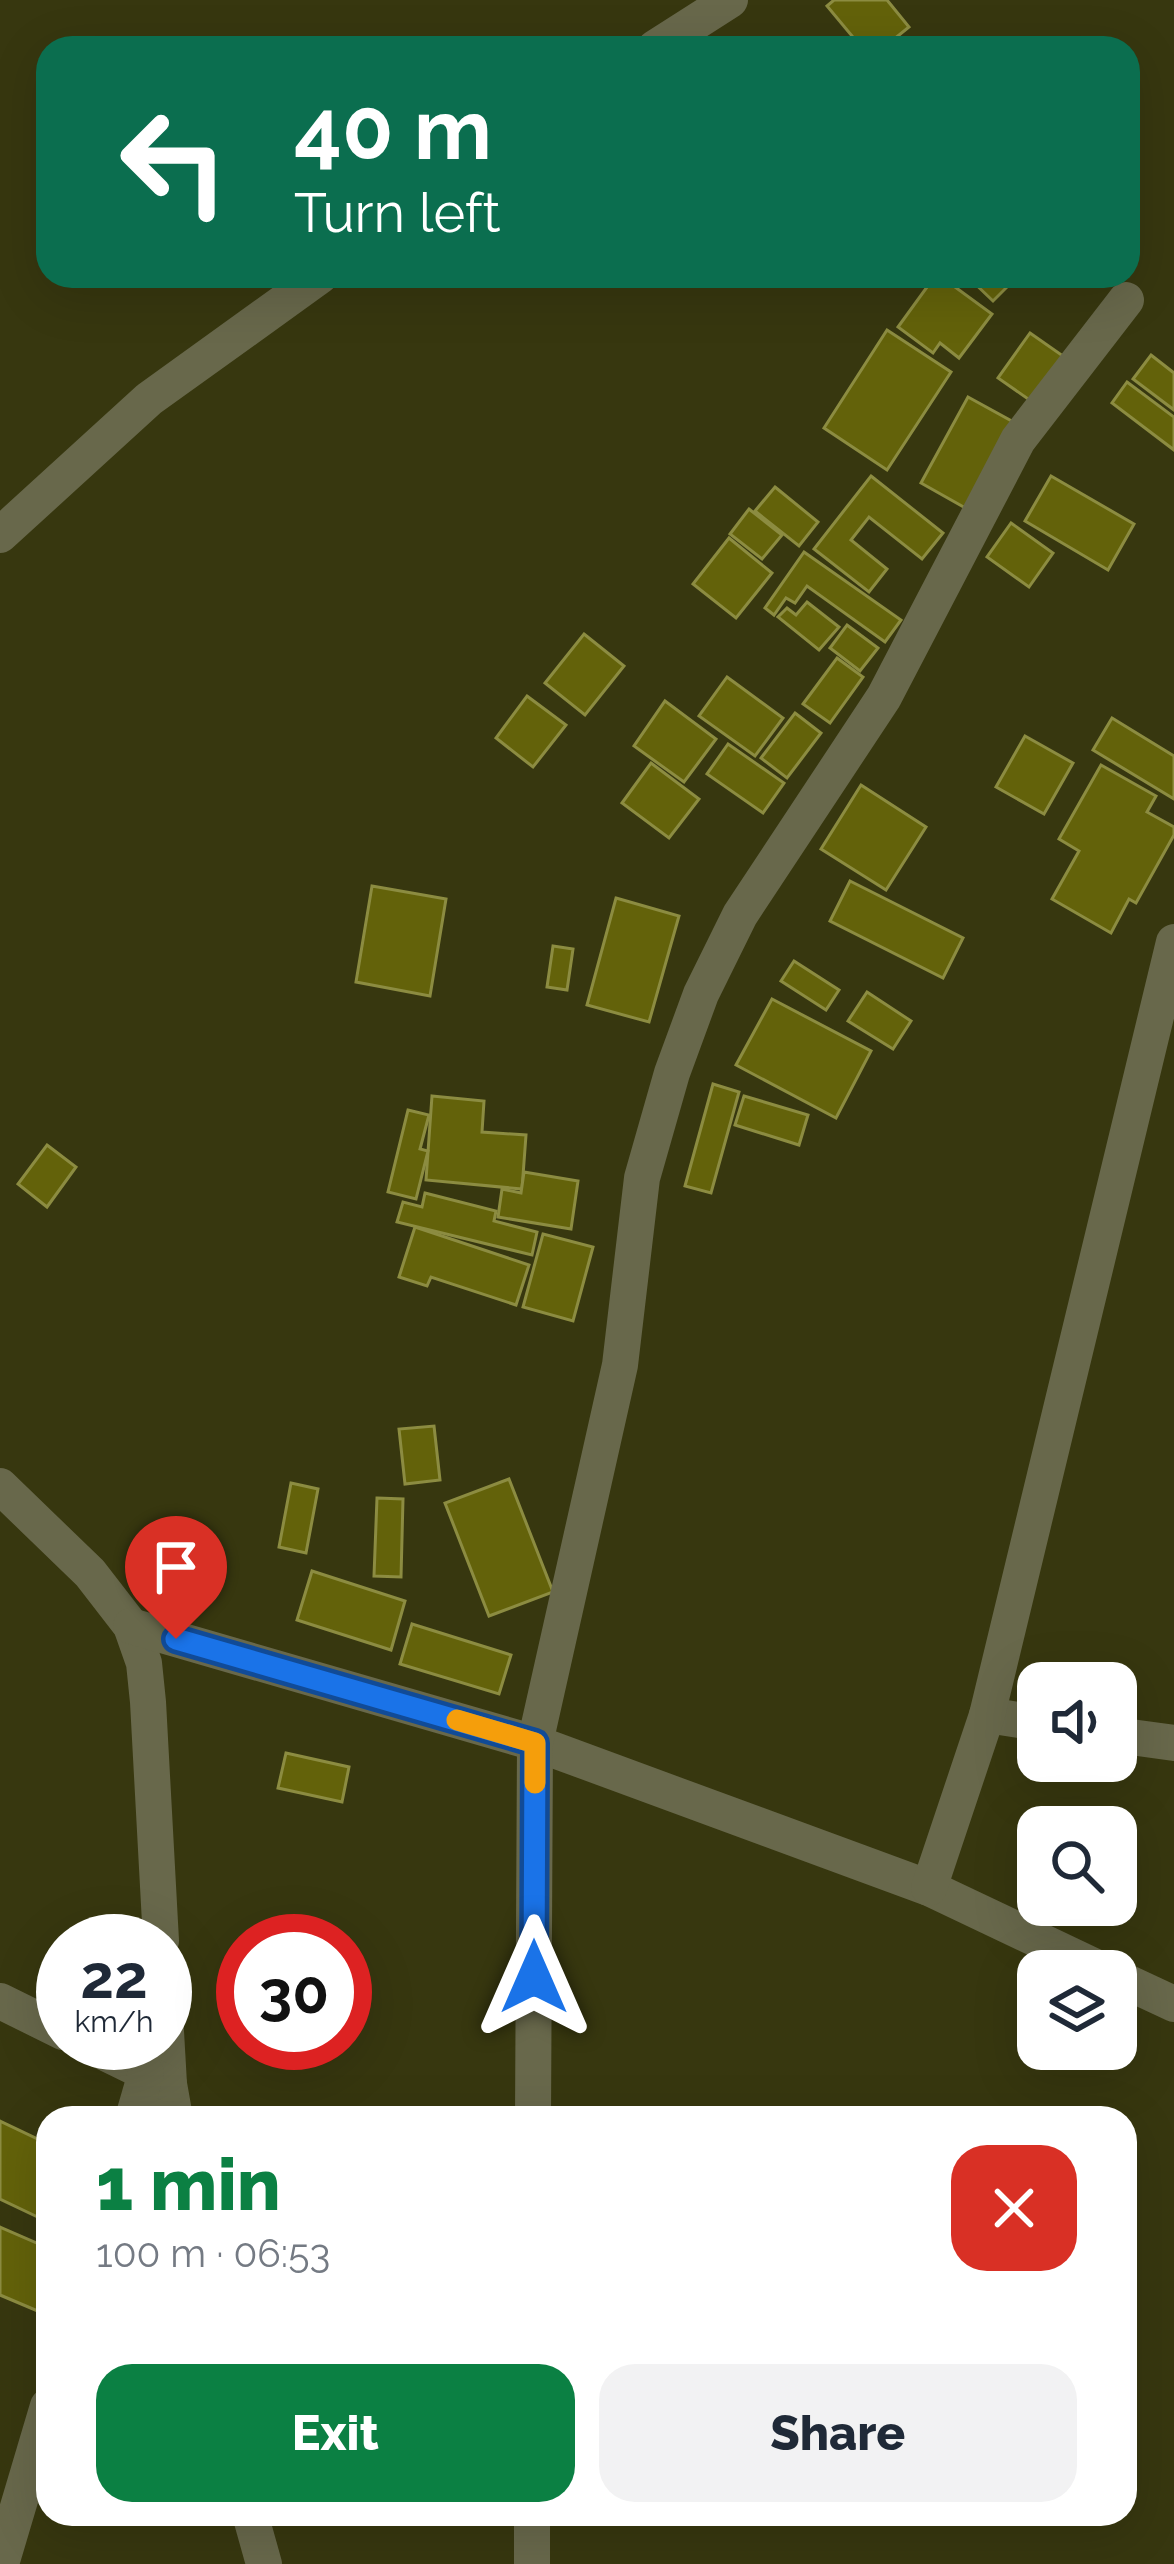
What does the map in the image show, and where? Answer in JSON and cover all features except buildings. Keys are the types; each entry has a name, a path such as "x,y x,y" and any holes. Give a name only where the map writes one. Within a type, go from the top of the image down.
{"street":[{"path":"674,36 730,0"},
{"path":"0,535 149,399 303,288"},
{"path":"533,2106 535,1743 620,1365 641,1178 672,1073 701,994 740,915 884,697 1018,440 1126,300"},
{"path":"929,1888 987,1715 1174,942"},
{"path":"0,1486 90,1573 131,1626 146,1682 159,1914"},
{"path":"131,1626 535,1743 929,1888 1060,1950"},
{"path":"987,1715 1017,1720"},
{"path":"1137,1738 1174,1744"},
{"path":"1137,1986 1174,2004"},
{"path":"0,2001 36,2019"},
{"path":"129,2070 164,2092"},
{"path":"1,2564 36,2446"},
{"path":"253,2526 264,2564"},
{"path":"532,2526 532,2564"}],"slow traffic":[{"path":"457,1720 535,1743 535,1783"}],"route":[{"path":"176,1639 535,1743 534,1977"}]}
